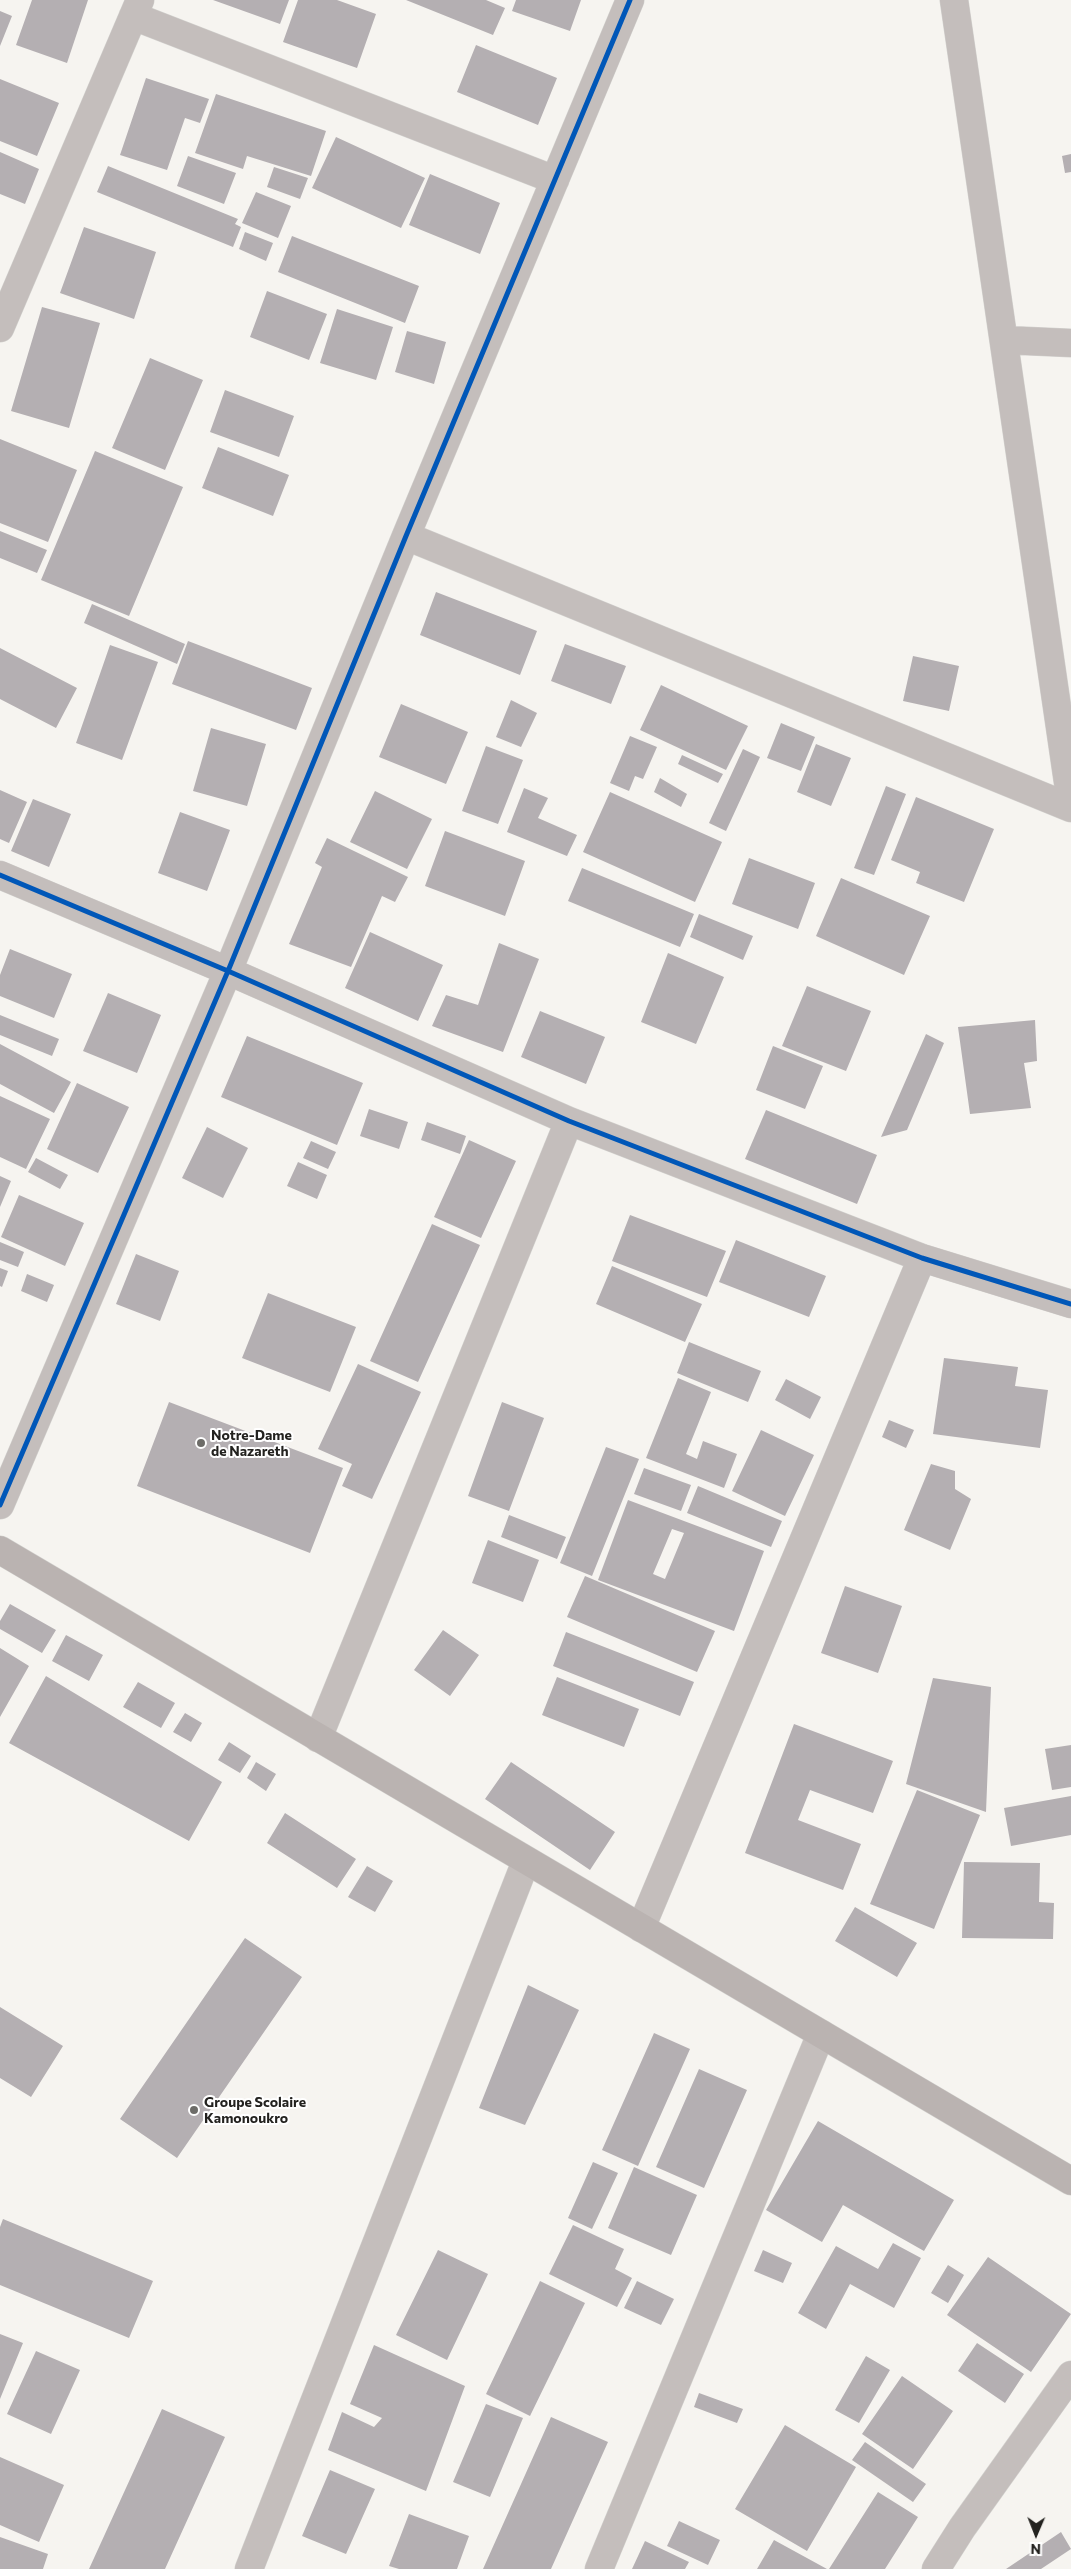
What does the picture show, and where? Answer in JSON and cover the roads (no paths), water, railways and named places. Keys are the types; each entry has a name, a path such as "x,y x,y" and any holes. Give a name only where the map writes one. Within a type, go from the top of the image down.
{"main road":[{"path":"0,1550 1071,2181"}],"street":[{"path":"0,1505 228,971 406,536 630,0"},
{"path":"954,0 1071,803"},
{"path":"0,328 136,8 555,180"},
{"path":"1004,340 1071,343"},
{"path":"406,536 1071,808"},
{"path":"0,875 228,971 570,1121 922,1258 1071,1304"},
{"path":"318,1738 570,1121"},
{"path":"641,1928 922,1258"},
{"path":"249,2569 526,1860"},
{"path":"599,2569 820,2034"},
{"path":"936,2569 962,2528 1071,2375"}],"place":[{"name":"Notre-Dame de Nazareth","path":"201,1443"},
{"name":"Groupe Scolaire Kamonoukro","path":"194,2110"}]}
